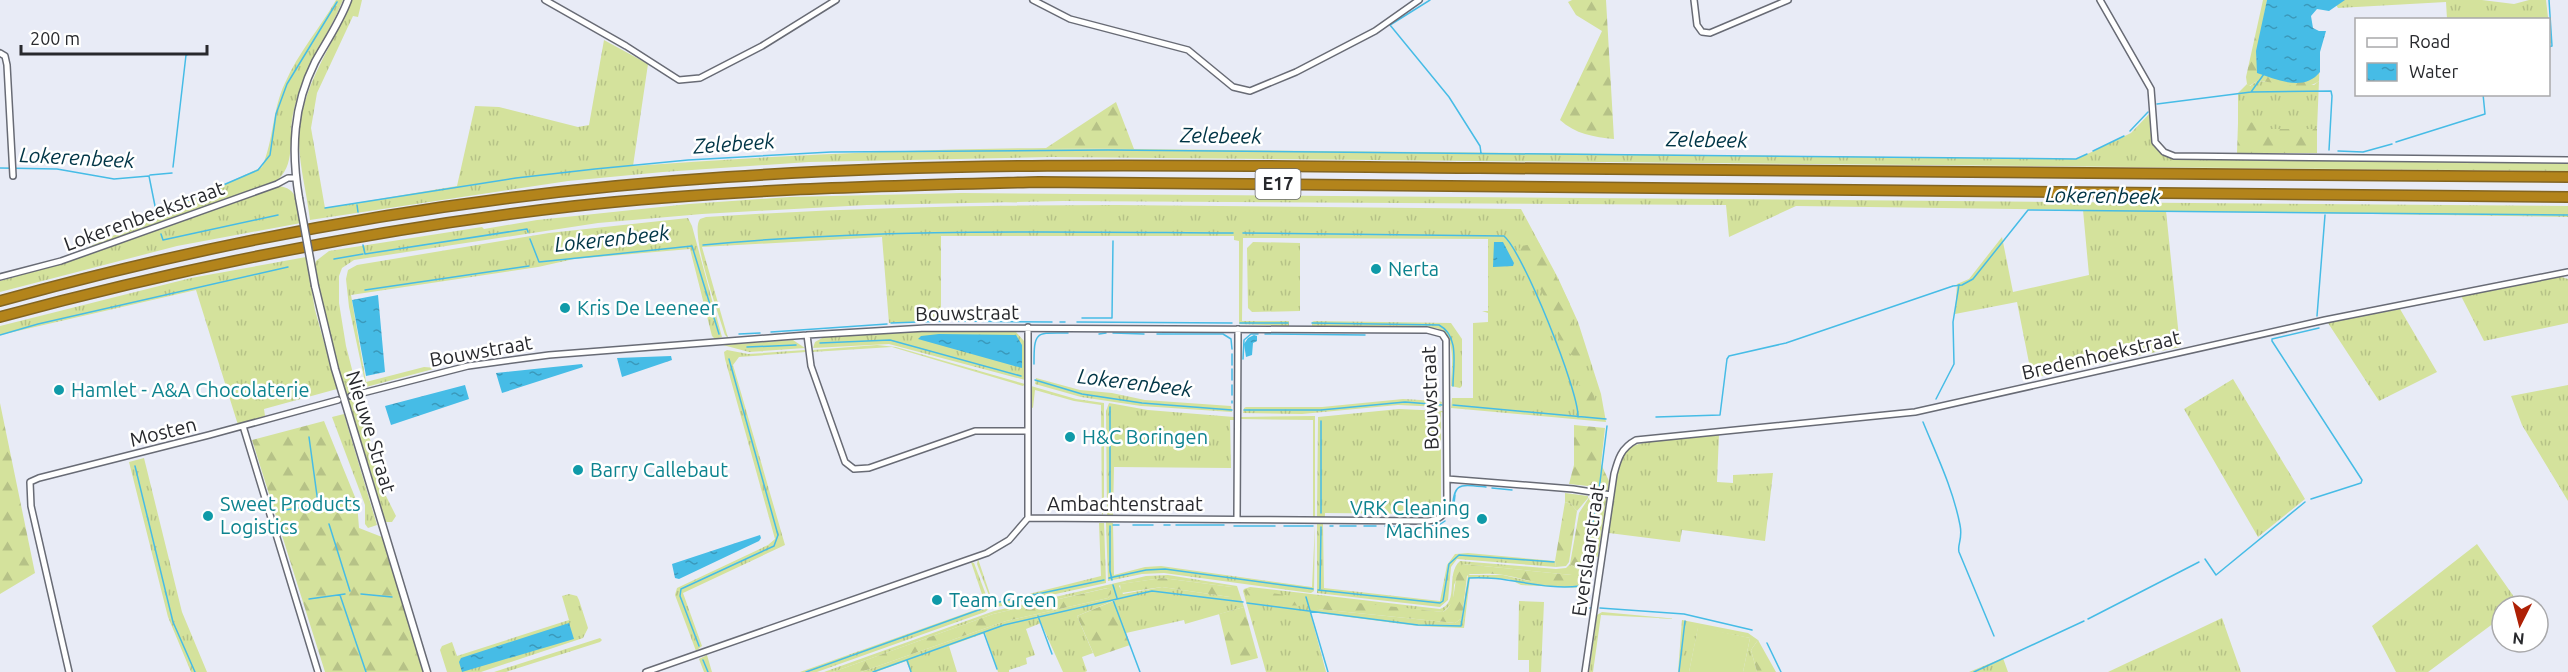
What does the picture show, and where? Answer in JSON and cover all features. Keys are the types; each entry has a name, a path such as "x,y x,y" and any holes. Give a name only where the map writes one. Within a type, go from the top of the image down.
{"highway":[{"name":"E17","path":"0,301 128,267 335,225 574,190 741,176 1032,165 2568,177"},
{"name":"E17","path":"0,317 130,283 227,262 338,240 458,221 644,200 840,187 1039,182 2568,197"}],"street":[{"name":"Nieuwe Straat","path":"348,0 302,92 294,131 296,178 315,286 335,369 427,672"},
{"path":"545,0 680,80 691,80 711,72 762,46 836,0"},
{"path":"1033,0 1070,19 1188,50 1233,87 1250,92 1296,72 1375,31 1419,0"},
{"path":"1694,0 1697,25 1702,32 1710,33 1788,0"},
{"path":"2100,0 2151,89 2155,142 2164,152 2174,156 2568,160"},
{"path":"0,53 4,56 7,65 14,174"},
{"name":"Lokerenbeekstraat","path":"0,277 61,261 277,184 288,178 296,178"},
{"name":"Bredenhoekstraat","path":"1636,440 1915,412 2303,325 2568,272"},
{"path":"1028,327 1028,518"},
{"name":"Bouwstraat","path":"351,396 439,372 529,357 807,335 927,328 1028,327 1427,330 1442,334 1447,346 1448,480"},
{"path":"1237,519 1238,329"},
{"path":"807,335 811,366 848,466 860,470 868,468 975,431 1027,431"},
{"path":"318,672 243,426 338,400"},
{"name":"Mosten","path":"69,672 31,506 30,482 243,426"},
{"name":"Everslaarstraat","path":"1585,672 1611,495 1621,452 1636,440"},
{"path":"1448,480 1611,495"},
{"name":"Ambachtenstraat","path":"646,672 987,553 1009,540 1028,518 1433,521 1443,516 1445,511 1448,480"}],"green space":[{"path":"336,0 343,0 302,84 293,114 289,160 282,175 275,182 69,256 262,167 285,83 296,61"},
{"path":"352,0 362,0 358,17 353,16 317,93 311,128 325,208 457,186 475,106 499,107 578,127 589,125 604,40 648,64 633,166 840,154 1046,148 2077,159 2131,133 2150,113 2151,135 2156,147 2173,159 2568,163 2568,171 1051,157 809,162 568,181 310,220 300,159 301,119 311,84"},
{"path":"1606,0 1614,139 1578,132 1560,120 1602,31 1576,15 1568,2"},
{"path":"2263,0 2267,0 2256,60 2320,52 2319,81 2306,86 2289,86 2264,81 2257,81 2249,86 2247,84 2246,77"},
{"path":"2343,0 2482,0 2514,4 2529,0 2546,0 2548,18 2447,18 2446,2 2338,8 2335,3"},
{"path":"2257,81 2314,85 2319,81 2317,129 2263,129 2238,123 2238,93 2247,84 2250,86"},
{"path":"1116,102 1134,149 1046,148"},
{"path":"2262,122 2263,129 2317,129 2317,153 2237,153 2238,123"},
{"path":"277,186 290,190 296,198 301,223 177,246 0,292 0,281 65,262"},
{"path":"962,193 2568,206 2568,217 2166,211 2180,347 2032,378 2017,302 1955,314 1957,284 1969,279 2002,237 2013,292 2089,275 2083,210 1796,206 1729,237 1726,205 1063,201 867,205 702,214 598,223 354,260 342,268 339,276 339,303 346,346 383,490 396,516 392,522 385,522 329,336 315,265 316,261 329,251 482,227 484,229 537,220 689,204 790,197"},
{"path":"1116,205 1521,209 1558,278 1578,322 1601,394 1606,422 1451,408 1452,398 1473,398 1473,323 1488,322 1488,313 1482,311 1488,311 1488,239 1243,238 1242,321 1289,321 1289,326 1239,324 1239,241 1234,240 1234,236 941,236 941,320 889,323 882,237 702,247 728,338 725,335 712,293 698,240 700,219 706,217 911,208"},
{"path":"688,218 722,337 715,339 712,336 690,249 574,259 538,267 351,295 366,382 424,367 437,368 366,387 349,307 346,279 348,270 357,265 549,233"},
{"path":"1253,242 1300,243 1300,311 1252,312 1248,308 1247,248"},
{"path":"1539,243 1570,304 1568,310 1573,318 1572,324 1584,359 1567,352 1559,338 1547,302 1519,249 1521,246"},
{"path":"306,257 315,310 337,389 264,409 265,416 238,425 196,290 0,335 0,326 191,278"},
{"path":"2559,276 2568,279 2568,323 2484,341 2461,296"},
{"path":"2400,309 2437,372 2379,401 2328,323"},
{"path":"1314,321 1451,323 1462,339 1462,386 1460,388 1451,386 1451,346 1444,333 1437,328 1312,326"},
{"path":"921,331 1016,332 1024,341 1025,380 889,344 813,348 815,342 824,337"},
{"path":"793,340 805,348 749,352 723,345"},
{"path":"877,345 896,347 1025,384 1023,386 892,347 812,352 812,350"},
{"path":"727,350 748,354 805,350 806,352 739,357 733,365 785,545 683,593 702,646 696,651 675,595 677,588 768,545 775,539 725,359 724,352"},
{"path":"1036,378 1080,390 1112,393 1145,400 1231,406 1232,412 1141,406 1081,397 1035,384"},
{"path":"2233,379 2305,499 2258,537 2184,409"},
{"path":"1592,382 1596,410 1583,409 1579,385"},
{"path":"2568,385 2568,501 2522,425 2511,396"},
{"path":"1031,386 1076,399 1104,403 1104,511 1102,516 1101,405 1074,401 1035,390 1033,408 1031,407"},
{"path":"1403,399 1442,402 1441,407 1398,405 1302,414 1243,413 1246,407 1322,407"},
{"path":"0,403 35,573 0,594"},
{"path":"1109,403 1148,410 1234,417 1234,420 1230,420 1231,468 1114,467 1113,516 1107,516 1106,411"},
{"path":"1399,409 1444,411 1444,413 1441,412 1441,507 1433,514 1325,513 1325,517 1317,517 1318,417"},
{"path":"344,414 377,525 368,528 365,524 365,505 332,417"},
{"path":"1315,416 1315,517 1313,517 1313,420 1241,419 1241,417"},
{"path":"324,421 357,502 359,528 382,537 424,672 325,672 252,440"},
{"path":"1574,425 1605,428 1601,464 1609,481 1598,557 1582,553 1578,570 1570,564 1579,513 1590,496 1596,497 1597,487 1569,484 1574,465"},
{"path":"1719,434 1717,482 1733,483 1733,475 1773,473 1765,541 1682,530 1680,542 1609,533 1617,476 1623,455 1628,449 1657,440"},
{"path":"144,458 182,612 207,672 191,672 168,617 129,462"},
{"path":"1565,493 1588,496 1588,498 1577,511 1571,504 1565,502"},
{"path":"1565,502 1571,504 1577,511 1569,562 1566,566 1556,567 1555,561"},
{"path":"1106,522 1113,523 1114,575 1145,567 1161,566 1312,587 1315,524 1314,591 1311,593 1164,573 1142,574 1108,581"},
{"path":"1099,523 1104,523 1106,583 993,606 977,564 978,559 993,603 1101,576"},
{"path":"1317,524 1323,524 1324,588 1440,601 1447,565 1455,554 1468,553 1555,561 1556,567 1457,559 1451,567 1448,600 1440,607 1317,593"},
{"path":"2477,544 2512,594 2490,594 2490,626 2428,672 2396,672 2372,626"},
{"path":"1582,553 1587,555 1582,588 1521,585 1509,579 1470,578 1464,628 1418,626 1310,612 1326,672 1266,672 1243,591 1250,587 1440,609 1449,600 1453,573 1460,561 1556,569 1566,568 1570,564 1578,570","holes":["1463,564 1572,575 1565,584 1529,581 1503,575 1468,575 1462,618 1455,623 1318,609 1315,600 1443,612 1453,602 1454,585"]},
{"path":"971,562 974,563 989,603 989,609 985,612 817,672 800,672 986,606"},
{"path":"1463,564 1572,575 1576,581 1560,585 1500,574 1470,574 1467,576 1462,618 1455,623 1318,609 1314,606 1314,600 1320,599 1443,612 1451,602 1457,576"},
{"path":"1168,575 1237,586 1244,607 1185,624 1184,620 1126,633 1115,600 1077,616 1093,653 1082,657 1087,671 1085,672 1063,672 1041,623 1026,629 1035,655 1026,658 1027,664 1009,670 1009,672 998,672 985,633 949,646 957,672 911,672 906,661 876,672 861,672 1006,621 1108,598 1111,590 1107,588 993,614 833,672 824,672 994,611 1146,576","holes":["1162,578 1232,587 1230,597 1162,587 1123,594 1119,586"]},
{"path":"1162,578 1232,587 1236,592 1230,597 1162,587 1121,593 1120,584"},
{"path":"1108,588 1111,594 1108,598 1006,621 861,672 833,672 993,614"},
{"path":"1246,589 1298,597 1302,600 1302,605 1263,602 1249,595 1244,591"},
{"path":"569,594 577,596 588,628 583,638 481,672 447,672 440,650 442,646 452,642 457,656 569,620 562,596"},
{"path":"1116,600 1130,645 1095,657 1077,616"},
{"path":"1519,601 1544,602 1541,672 1529,672 1529,660 1518,660"},
{"path":"1244,607 1258,658 1231,665 1219,614"},
{"path":"1602,612 1678,619 1601,615 1593,672 1589,672 1597,615"},
{"path":"2222,618 2241,672 2108,672"},
{"path":"1682,620 1748,633 1758,640 1751,650 1757,672 1743,672 1750,638 1698,628 1689,672 1678,672"},
{"path":"1698,627 1750,638 1743,672 1689,672"},
{"path":"600,638 602,640 600,642 506,672 494,672"},
{"path":"1758,640 1776,672 1757,672 1751,650"},
{"path":"707,655 712,672 704,672 699,659"},
{"path":"2003,658 2008,672 1969,672"}],"water":[{"path":"2267,0 2345,0 2329,11 2317,9 2311,16 2313,28 2326,31 2320,52 2320,72 2314,78 2306,82 2290,83 2257,73 2256,51"},
{"path":"1494,242 1503,242 1514,263 1513,266 1493,267"},
{"path":"378,295 385,372 366,376 352,300"},
{"path":"939,334 1016,335 1022,345 1022,368 918,339 921,336"},
{"path":"1254,335 1257,336 1257,341 1253,343 1252,355 1246,357 1244,344"},
{"path":"671,356 672,360 622,377 617,358"},
{"path":"582,364 583,367 502,393 496,373"},
{"path":"465,385 469,399 391,425 385,406"},
{"path":"760,535 759,541 679,579 675,578 672,564"},
{"path":"569,623 574,639 462,672 459,662 461,658"}],"waterway":[{"path":"1430,0 1390,25 1449,97 1480,146 1481,153"},
{"name":"Zelebeek","path":"2549,0 2552,46 2550,46"},
{"path":"156,214 258,170 270,155 276,114 287,84 337,2"},
{"path":"173,167 186,55 189,54"},
{"name":"Zelebeek","path":"2157,104 2251,92 2264,74"},
{"name":"Zelebeek","path":"2251,92 2331,91 2329,150"},
{"name":"Zelebeek","path":"2396,142 2485,114 2483,96"},
{"name":"Zelebeek","path":"2130,131 2148,112"},
{"name":"Zelebeek","path":"2093,151 2124,136"},
{"name":"Zelebeek","path":"2338,151 2363,152 2392,144"},
{"name":"Zelebeek","path":"325,208 516,178 595,169 688,160 831,152 1108,150 2076,159 2087,154"},
{"name":"Lokerenbeek","path":"0,168 57,169 114,179 149,176 157,216"},
{"path":"150,175 172,173"},
{"name":"Lokerenbeek","path":"357,205 358,212"},
{"name":"Lokerenbeek","path":"1656,417 1720,415 1729,356 1786,343 1953,286 1962,285 1973,279 2028,210 2568,215"},
{"name":"Lokerenbeek","path":"161,234 163,240 278,215"},
{"name":"Lokerenbeek","path":"2317,316 2325,215"},
{"name":"Lokerenbeek","path":"363,245 365,254 527,229 528,232"},
{"path":"703,245 901,233 1233,233"},
{"path":"1243,233 1504,236 1513,247 1536,293 1570,380 1578,417"},
{"name":"Lokerenbeek","path":"530,239 539,262 692,246 719,334"},
{"path":"1082,318 1112,318 1113,241"},
{"path":"334,259 363,254"},
{"path":"365,290 529,266"},
{"path":"0,335 38,324 288,267"},
{"path":"1936,399 1954,364 1953,322 1959,285"},
{"path":"891,323 945,321"},
{"path":"955,321 1052,322"},
{"path":"1060,322 1065,322"},
{"path":"1077,322 1232,323"},
{"path":"1240,323 1288,323"},
{"path":"1312,323 1439,325 1446,330 1453,344 1453,386"},
{"path":"771,332 887,324"},
{"name":"Lokerenbeek","path":"2311,499 2361,483 2362,480 2272,341 2272,339 2319,328"},
{"path":"739,334 760,333"},
{"path":"1034,364 1036,339 1039,336 1049,333 1068,333"},
{"path":"1099,334 1106,333"},
{"path":"1113,333 1144,334"},
{"path":"1157,334 1223,334 1231,339 1232,349"},
{"path":"1243,359 1244,340 1251,334 1258,334"},
{"path":"1265,334 1365,335"},
{"name":"Lokerenbeek","path":"820,343 890,340 1021,376"},
{"name":"Lokerenbeek","path":"747,347 796,345"},
{"path":"1232,354 1232,365"},
{"path":"699,646 680,596 681,589 774,546 778,535 729,359"},
{"path":"1232,369 1232,380"},
{"name":"Lokerenbeek","path":"1035,380 1082,394 1142,403 1232,410"},
{"path":"1232,385 1232,395"},
{"name":"Lokerenbeek","path":"1244,410 1321,410 1405,402 1442,405"},
{"name":"Lokerenbeek","path":"1453,405 1606,419"},
{"path":"1110,407 1110,512"},
{"path":"1321,421 1321,513"},
{"path":"1923,422 1957,512 1961,530 1959,552 1994,636"},
{"path":"1599,490 1607,426"},
{"path":"309,437 318,503"},
{"path":"135,466 173,622 195,672"},
{"path":"1452,512 1454,495 1459,487 1469,485 1486,487"},
{"path":"1492,488 1512,490"},
{"path":"1453,512 1455,495"},
{"path":"285,510 355,499"},
{"path":"1247,603 1418,625 1461,626 1469,578 1552,586 1580,586 1597,501"},
{"name":"Lokerenbeek","path":"2205,559 2216,575 2305,502"},
{"path":"1422,527 1439,525 1445,521"},
{"path":"329,524 350,591"},
{"path":"1113,525 1119,525"},
{"path":"1133,525 1153,525"},
{"path":"1164,525 1170,525"},
{"path":"1176,525 1224,525"},
{"path":"1110,526 1112,580"},
{"path":"1234,526 1275,526"},
{"path":"1284,526 1313,526"},
{"path":"1340,526 1356,526"},
{"path":"1364,526 1376,526"},
{"path":"1385,526 1402,527"},
{"path":"1320,589 1321,527"},
{"path":"1318,590 1440,603 1443,601 1449,564 1459,555 1554,562"},
{"name":"Lokerenbeek","path":"2088,619 2199,562"},
{"path":"1109,578 1146,570 1165,569 1313,589"},
{"path":"999,602 1104,580"},
{"path":"1113,585 1117,598"},
{"path":"873,672 1004,625 1152,591 1243,602"},
{"path":"309,599 345,594"},
{"path":"361,594 392,597"},
{"path":"340,595 366,672"},
{"path":"1306,597 1328,672"},
{"path":"1113,600 1140,672"},
{"path":"806,672 984,608"},
{"name":"Lokerenbeek","path":"1600,608 1684,614 1752,630"},
{"path":"1038,616 1052,654"},
{"path":"1679,672 1685,621"},
{"name":"Lokerenbeek","path":"1974,672 2084,621"},
{"path":"984,633 997,669"},
{"name":"Lokerenbeek","path":"1767,643 1781,672"},
{"path":"703,660 708,672"},
{"path":"907,660 911,672"}],"place":[{"name":"Nerta","path":"1376,269"},
{"name":"Kris De Leeneer","path":"565,308"},
{"name":"Hamlet - A&A Chocolaterie","path":"59,390"},
{"name":"H&C Boringen","path":"1070,437"},
{"name":"Barry Callebaut","path":"578,470"},
{"name":"Sweet Products Logistics","path":"208,516"},
{"name":"VRK Cleaning Machines","path":"1482,519"},
{"name":"Team Green","path":"937,600"}]}
